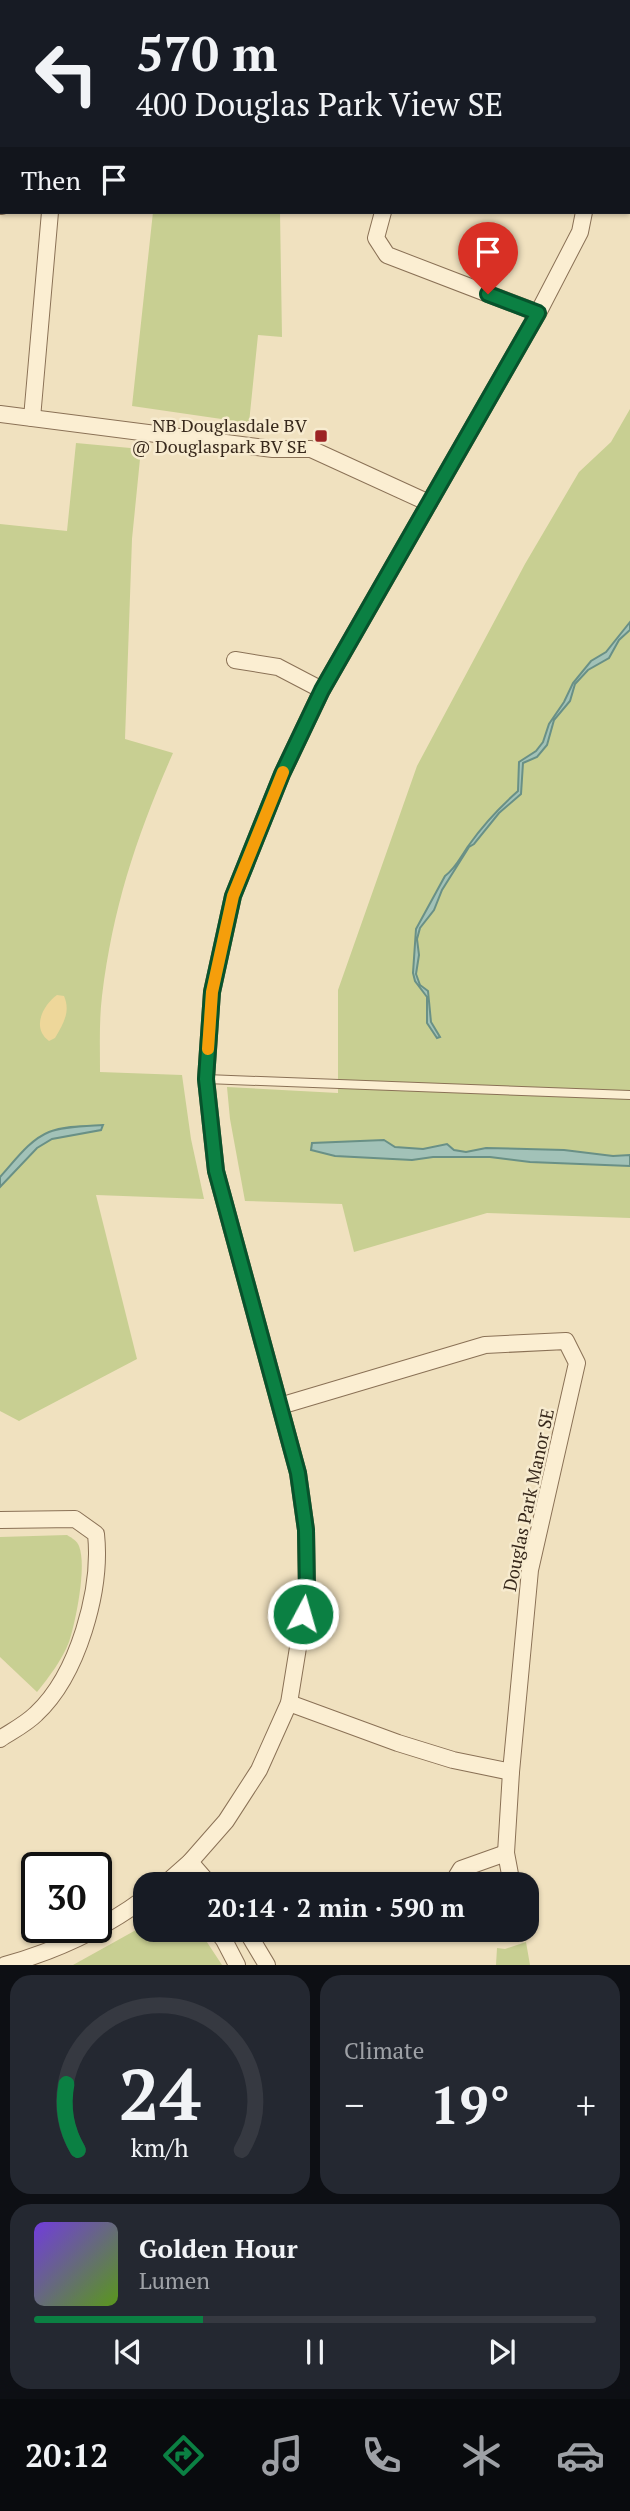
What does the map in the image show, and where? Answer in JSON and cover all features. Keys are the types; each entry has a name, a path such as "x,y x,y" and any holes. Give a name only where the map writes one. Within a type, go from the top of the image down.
{"street":[{"path":"32,418 47,214"},
{"path":"382,214 376,238 387,255 538,313"},
{"path":"181,1872 226,1821 259,1770 289,1703 307,1592 306,1530 298,1473 216,1171 206,1079 212,992 233,896 282,774 322,690 538,313 580,232 584,214"},
{"path":"0,414 273,449 311,449 429,503"},
{"path":"234,660 278,667 322,690"},
{"name":"Douglas Park Manor SE","path":"281,1406 485,1345 566,1341 577,1363 530,1570 511,1772"},
{"path":"0,1520 75,1519 96,1534 98,1555 85,1629 70,1670 36,1714 0,1739"},
{"path":"289,1703 398,1743 453,1760 511,1772 506,1853 510,1872"},
{"path":"459,1872 461,1869 506,1853"},
{"path":"190,1862 199,1872"},
{"path":"5,1965 37,1956 78,1939 133,1907"},
{"path":"225,1942 237,1965"},
{"path":"253,1942 267,1965"}],"lane":[{"path":"206,1079 630,1095"}],"green space":[{"path":"153,214 280,214 282,337 258,335 249,423 132,406"},
{"path":"630,409 630,1218 487,1213 354,1252 342,1204 245,1201 227,1087 338,1093 338,990 417,766 525,564 579,472 611,442"},
{"path":"76,443 141,449 132,539 125,739 173,753 148,813 120,901 101,1005 100,1072 182,1075 191,1139 204,1199 96,1195 137,1359 19,1421 0,1411 0,524 67,531"},
{"path":"67,1535 77,1543 81,1555 77,1607 66,1649 37,1692 0,1657 0,1537"},
{"path":"133,1932 133,1942 207,1942 222,1965 73,1965"},
{"path":"526,1942 530,1965 496,1965 497,1948 505,1949"}],"sand":[{"path":"57,995 64,996 66,1013 55,1038 49,1041 41,1030 41,1017 47,1005"}],"water":[{"path":"630,622 630,630 619,640 609,658 588,670 575,684 570,701 554,720 547,745 537,757 523,763 521,794 499,813 469,847 442,890 434,910 420,928 416,974 420,985 428,991 431,1022 440,1037 437,1038 427,1023 427,997 415,981 413,973 416,929 445,876 486,823 518,791 519,762 536,751 543,742 549,724 573,683 591,661 606,652"},
{"path":"103,1125 101,1130 52,1139 37,1148 0,1187 0,1177 35,1140 61,1129"},
{"path":"384,1140 395,1147 423,1149 447,1144 454,1150 466,1152 486,1148 630,1155 630,1166 530,1162 490,1157 433,1157 412,1160 335,1156 311,1150 312,1143"}],"slow traffic":[{"path":"208,1049 212,992 233,896 283,772"}],"place":[{"name":"NB Douglasdale BV @ Douglaspark BV SE","path":"321,436"}],"route":[{"path":"303,1614 307,1592 306,1530 298,1473 216,1171 206,1079 212,992 233,896 282,774 322,690 538,313 488,294"}]}
